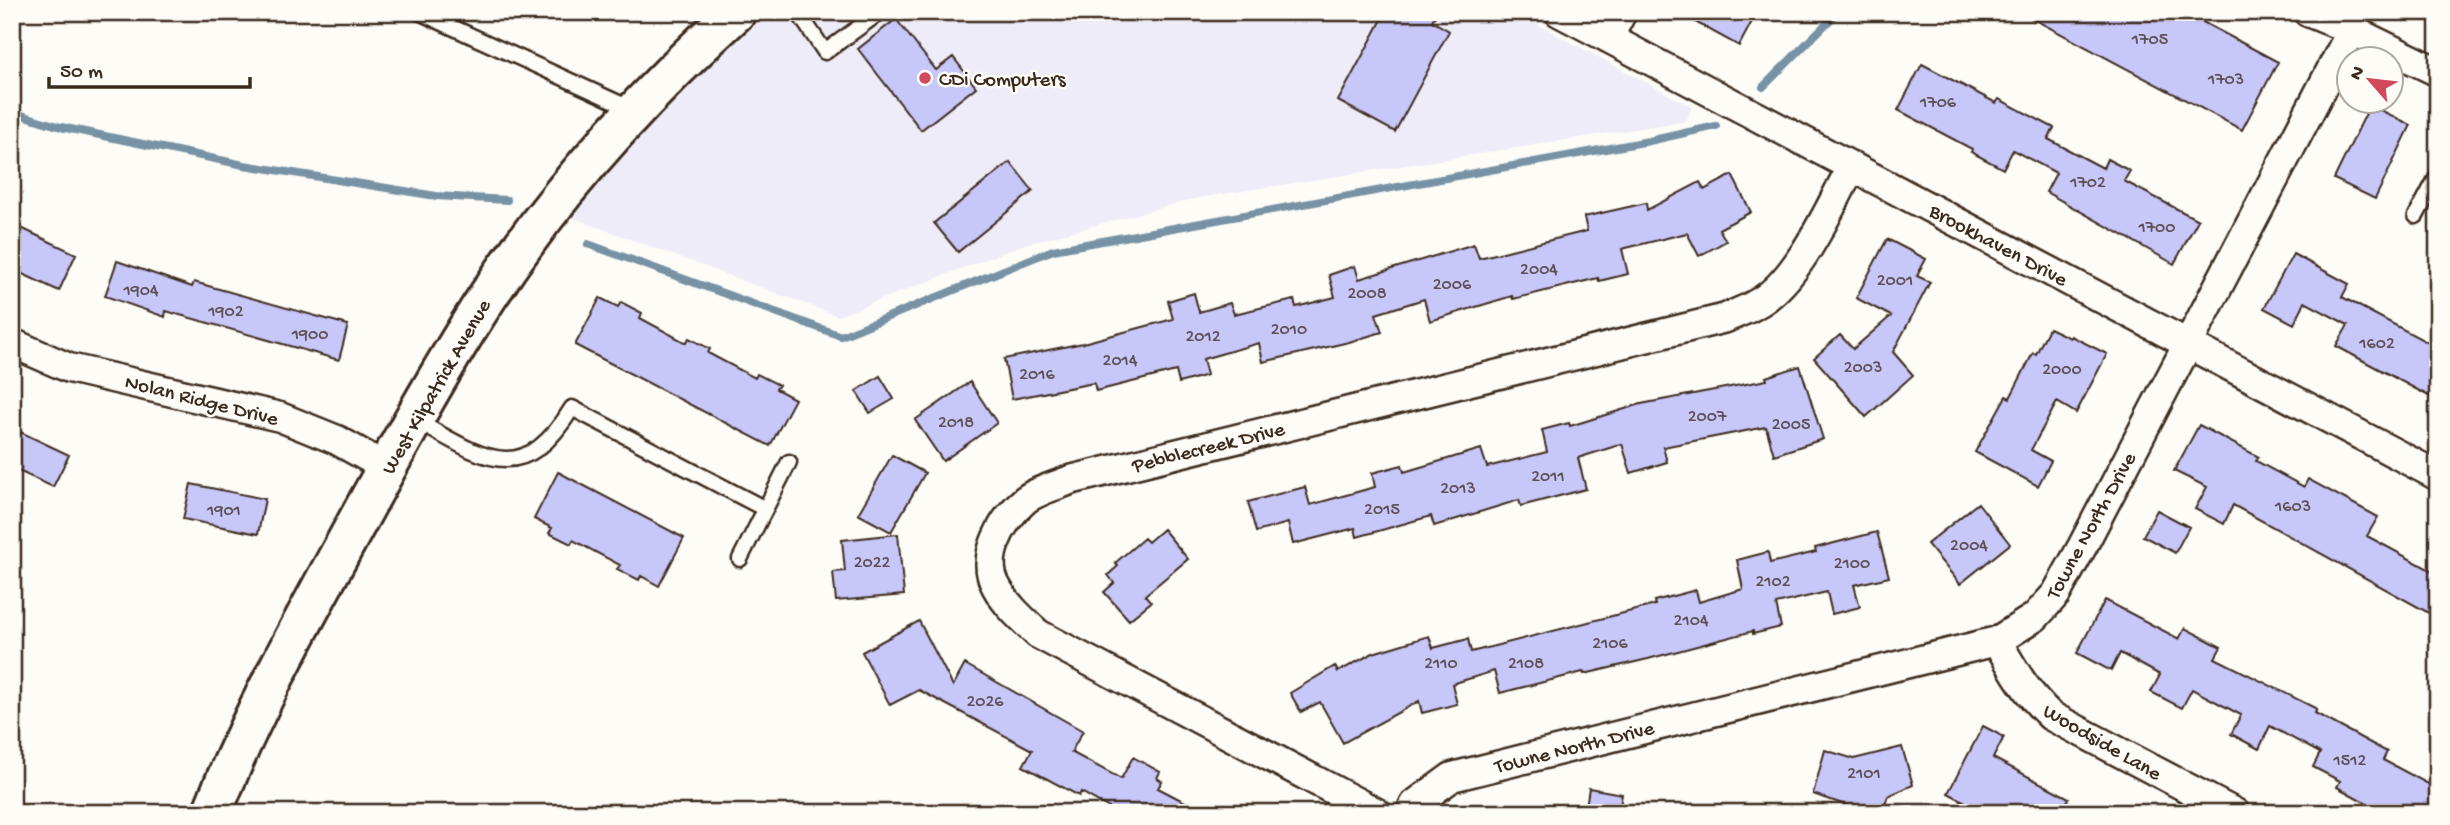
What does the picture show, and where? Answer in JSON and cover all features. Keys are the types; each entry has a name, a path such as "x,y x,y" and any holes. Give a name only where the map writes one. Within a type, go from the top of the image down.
{"main road":[{"name":"West Kilpatrick Avenue","path":"212,813 266,691 414,419 475,317 513,260 569,187 635,111 736,12"}],"street":[{"name":"Brookhaven Drive","path":"1559,12 2438,476"},
{"path":"1608,38 1622,12"},
{"path":"2308,12 2438,72"},
{"name":"Towne North Drive","path":"1410,813 1415,804 1437,786 1459,775 1997,641 2035,617 2056,594 2352,30"},
{"name":"Pebblecreek Drive","path":"1377,813 1038,634 1012,609 994,583 991,558 996,537 1006,522 1027,499 1070,480 1726,318 1758,304 1801,260 1852,166"},
{"name":"Nolan Ridge Drive","path":"12,343 69,368 280,417 337,440 387,468"},
{"name":"Woodside Lane","path":"1997,641 2033,700 2051,716 2235,813"}],"lane":[{"path":"419,12 635,111"},
{"path":"799,12 825,52 880,12"},
{"path":"2416,216 2438,175"},
{"path":"414,419 481,456 496,460 519,458 540,447 558,431 572,408 765,509"},
{"path":"740,559 789,462"}],"shaded area":[{"path":"767,12 1514,12 1692,107 1686,121 1198,198 1025,244 838,316 568,216 649,121 687,82"}],"building":[{"path":"1386,12 1437,12 1432,21 1449,31 1395,132 1338,101"},
{"path":"1677,12 1757,12 1739,46"},
{"path":"2020,12 2184,12 2278,62 2242,130"},
{"name":"CDi Computers","path":"896,19 936,70 953,57 976,87 921,130 858,49"},
{"path":"1922,64 1996,103 1999,99 2054,128 2048,139 2103,168 2107,159 2130,171 2124,181 2198,220 2174,264 2046,192 2056,173 2013,150 2003,169 1971,152 1972,149 1898,110"},
{"path":"2365,116 2393,116 2411,125 2375,199 2334,179"},
{"path":"1010,162 1033,191 958,252 934,223"},
{"path":"1732,175 1751,212 1719,229 1726,241 1699,256 1687,233 1622,249 1628,274 1599,281 1598,278 1513,299 1512,296 1430,321 1424,299 1376,314 1382,332 1263,362 1259,343 1203,359 1207,375 1179,383 1176,371 1096,391 1094,383 1012,399 1004,359 1083,343 1173,319 1168,301 1194,293 1199,312 1230,303 1234,314 1294,300 1296,307 1335,297 1329,275 1355,266 1359,279 1474,244 1479,258 1587,231 1584,217 1646,203 1647,210 1700,182 1704,190"},
{"path":"19,227 76,254 59,291 12,269 12,243"},
{"path":"1887,239 1926,259 1917,276 1930,282 1893,352 1913,375 1866,417 1814,358 1840,335 1853,349 1891,316 1856,298"},
{"path":"2293,254 2349,284 2342,297 2436,347 2438,343 2438,401 2336,346 2348,325 2305,302 2294,324 2264,308"},
{"path":"117,261 192,287 194,282 348,325 339,360 166,311 165,317 105,296"},
{"path":"600,298 618,307 621,302 642,313 640,318 686,343 689,338 710,349 708,353 755,378 757,374 779,385 776,389 795,399 770,446 575,345"},
{"path":"2049,328 2107,354 2076,413 2057,402 2031,450 2051,461 2038,486 1975,452 2006,396 2010,398"},
{"path":"1800,366 1823,439 1774,455 1766,427 1663,447 1667,462 1631,473 1622,444 1578,458 1586,489 1521,506 1519,500 1434,526 1431,516 1357,537 1355,528 1293,544 1288,523 1256,532 1248,502 1305,487 1310,505 1375,487 1372,473 1402,465 1404,472 1481,449 1487,467 1547,452 1542,430 1569,423 1570,426 1641,404 1767,380 1766,377"},
{"path":"880,376 894,399 870,413 856,391"},
{"path":"970,382 997,423 943,461 915,420"},
{"path":"2199,425 2259,457 2256,461 2304,487 2308,479 2378,517 2367,536 2438,574 2438,618 2233,505 2224,524 2195,509 2207,487 2174,471"},
{"path":"12,428 69,455 53,487 12,468"},
{"path":"892,455 925,473 891,532 858,514"},
{"path":"558,472 684,538 659,586 641,576 639,580 617,569 620,565 573,540 571,544 549,533 552,528 534,519"},
{"path":"191,484 265,499 258,534 183,519"},
{"path":"1978,503 2010,544 1960,584 1927,544"},
{"path":"2157,510 2189,527 2175,553 2143,536"},
{"path":"1163,529 1188,559 1145,595 1151,602 1129,620 1104,592 1114,583 1108,575 1118,566 1115,563 1144,538 1148,542"},
{"path":"1877,532 1889,577 1854,585 1860,607 1832,614 1827,592 1776,604 1781,627 1753,634 1753,631 1648,659 1500,693 1494,671 1452,684 1457,704 1422,713 1419,701 1343,743 1320,702 1301,712 1290,693 1335,666 1338,672 1373,653 1429,636 1433,648 1468,639 1471,652 1655,605 1654,601 1696,590 1699,602 1743,589 1737,560 1768,552 1770,563 1816,552 1815,548"},
{"path":"898,534 904,595 836,601 833,572 845,571 842,540"},
{"path":"2105,600 2179,639 2185,628 2221,647 2215,658 2317,709 2315,713 2387,752 2383,760 2438,789 2438,813 2385,813 2337,787 2340,781 2313,767 2320,753 2270,726 2259,749 2231,734 2241,715 2192,689 2182,708 2151,692 2160,675 2120,653 2111,671 2077,653"},
{"path":"919,621 953,686 965,664 1083,731 1071,752 1121,779 1133,757 1160,772 1157,778 1162,781 1158,788 1206,813 1118,813 1081,792 1079,796 1023,766 1032,750 919,690 890,705 862,652"},
{"path":"1983,726 2004,737 1993,758 2069,798 2061,813 1986,813 1948,793"},
{"path":"1902,747 1913,785 1888,796 1882,813 1855,813 1849,806 1813,794 1825,750 1854,759"},
{"path":"1589,788 1622,794 1619,813 1585,813"}],"waterway":[{"path":"1763,87 1838,12"},
{"path":"12,112 61,127 244,165 436,196 507,200"},
{"path":"588,244 841,336 1053,250 1649,141 1716,126"}],"place":[{"name":"CDi Computers","path":"925,78"}]}
